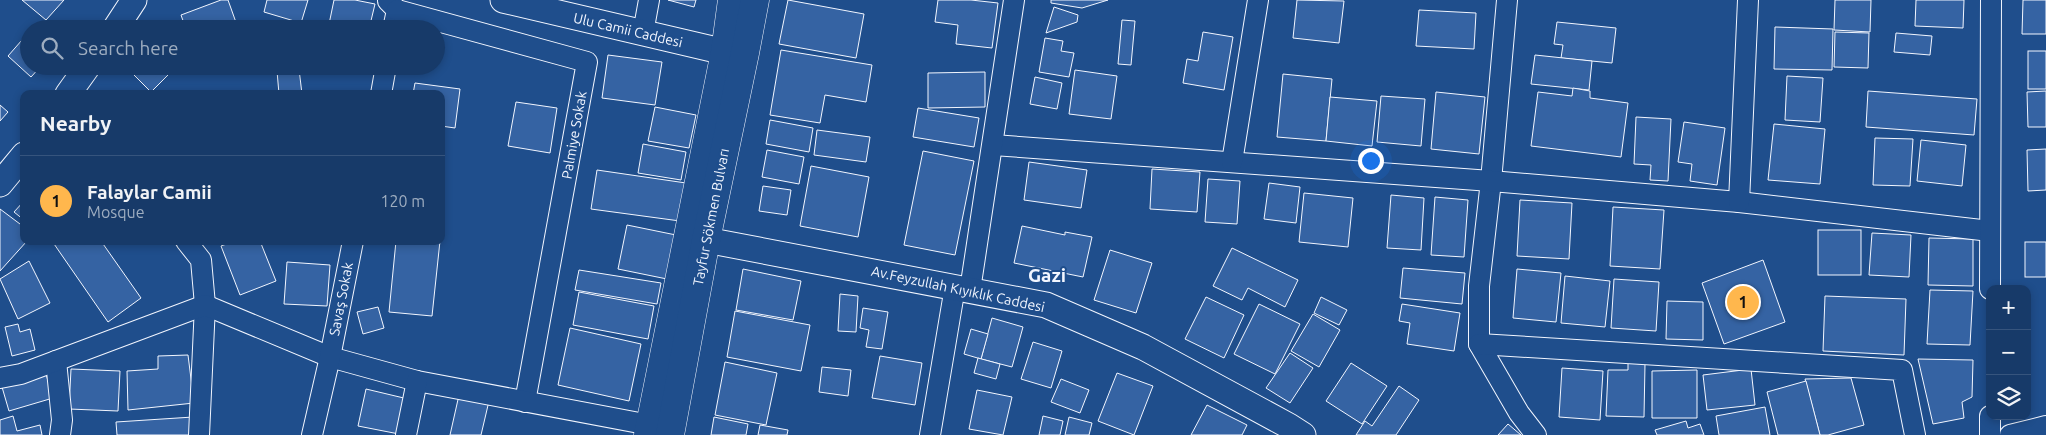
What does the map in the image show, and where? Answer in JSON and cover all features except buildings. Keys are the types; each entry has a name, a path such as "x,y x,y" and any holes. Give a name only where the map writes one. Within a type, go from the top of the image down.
{"main road":[{"name":"Tayfur Sökmen Bulvarı","path":"656,432 732,0"},
{"name":"Tayfur Sökmen Bulvarı","path":"656,432 706,240 744,62 755,0"}],"street":[{"path":"121,20 134,0"},
{"name":"Ulu Camii Caddesi","path":"503,0 724,52"},
{"path":"643,34 649,0"},
{"path":"930,435 993,145 1014,0"},
{"path":"1232,162 1258,0"},
{"path":"1507,0 1491,182 1479,286 1479,344 1519,412 1536,435"},
{"path":"1739,202 1748,0"},
{"path":"1990,285 1991,0"},
{"name":"Palmiye Sokak","path":"392,13 420,20"},
{"name":"Palmiye Sokak","path":"445,26 587,62 526,402"},
{"path":"72,90 82,75"},
{"path":"382,90 384,75"},
{"path":"993,145 1739,202 1990,231"},
{"path":"0,184 20,160"},
{"name":"Av.Feyzullah Kıyıklık Caddesi","path":"706,240 963,288 1046,306 1143,347 1303,435"},
{"path":"189,245 200,260 205,305 199,435"},
{"name":"Savaş Sokak","path":"312,435 352,245"},
{"path":"0,378 21,374 205,305 330,357 417,381 526,402 656,432"},
{"path":"1479,344 1902,370 1915,435"},
{"path":"56,361 62,420 60,435"},
{"path":"406,435 417,381"},
{"path":"1990,420 1990,435"},
{"path":"2010,435 2039,430"}],"place":[{"name":"Falaylar Camii","path":"1743,302"}],"district":[{"name":"Gazi","path":"1047,275"}]}
